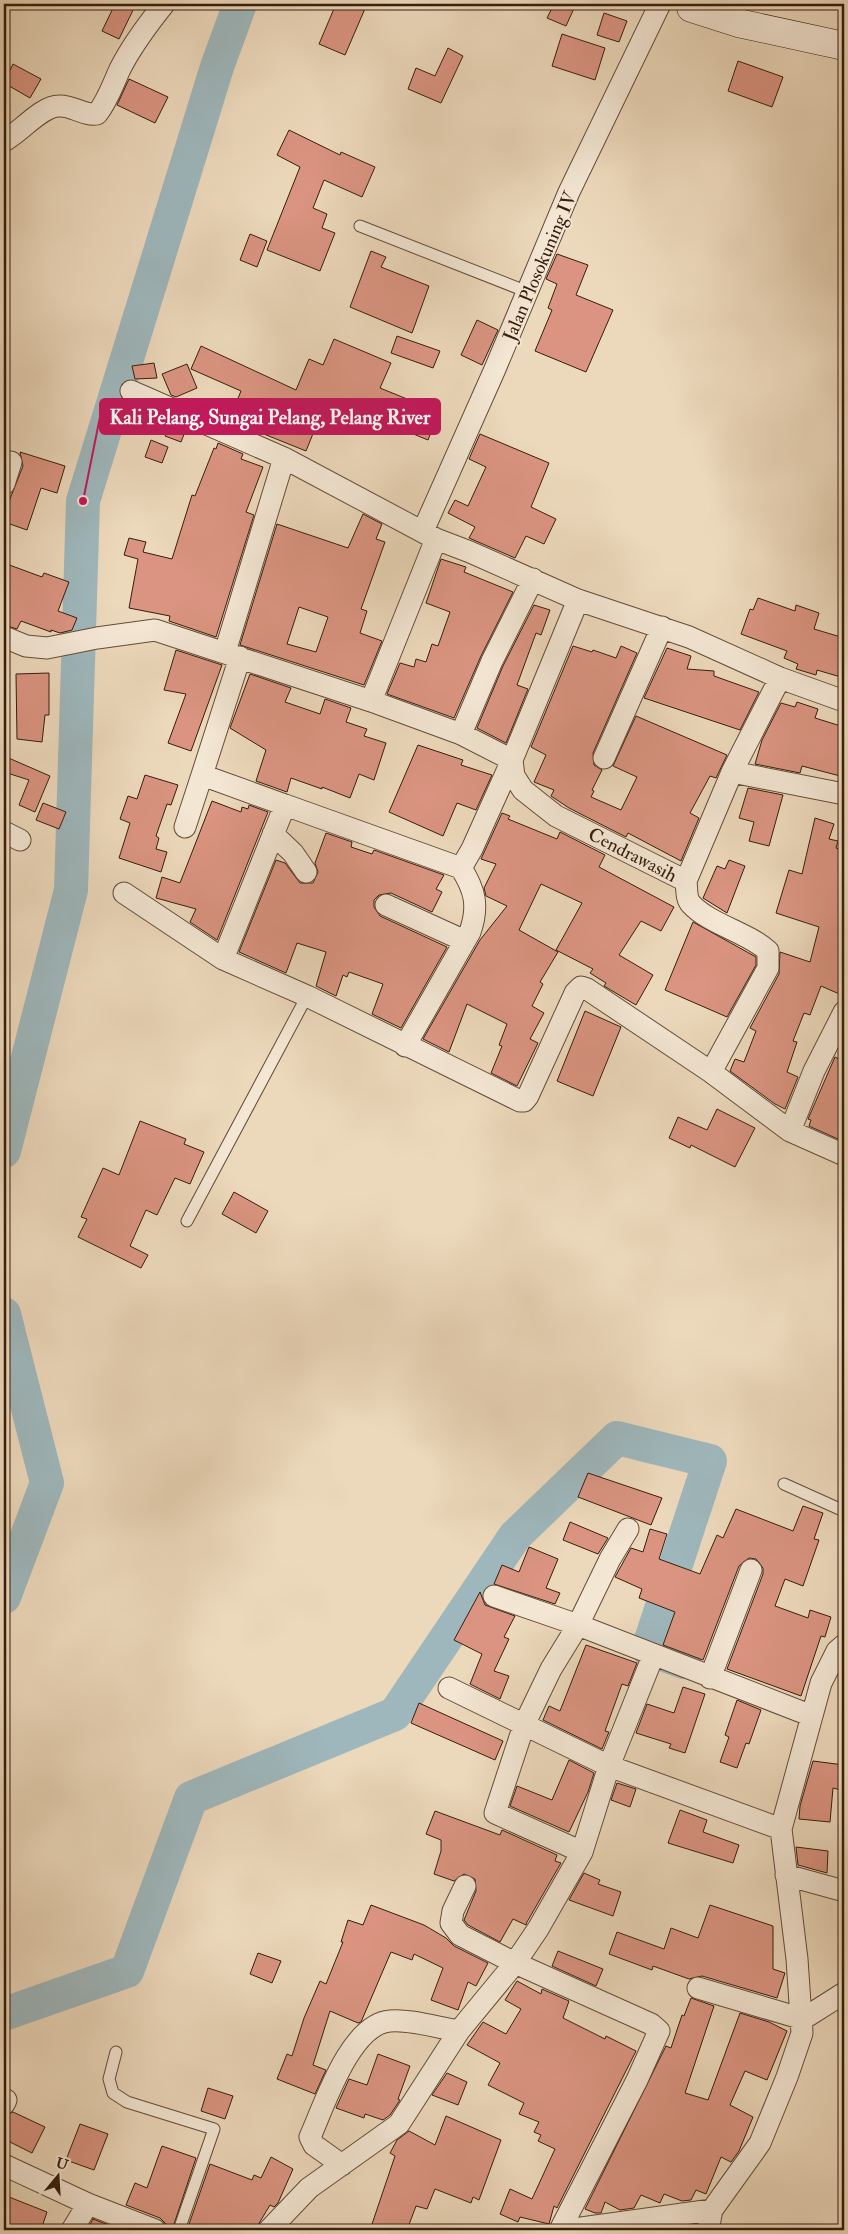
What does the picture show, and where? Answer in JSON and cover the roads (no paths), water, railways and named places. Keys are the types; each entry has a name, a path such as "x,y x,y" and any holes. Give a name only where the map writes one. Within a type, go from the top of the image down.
{"street":[{"path":"4,141 50,107 64,106 90,115 97,114 105,103 121,68 142,32 164,4"},
{"name":"Jalan Plosokuning IV","path":"371,701 430,535 569,192 660,4"},
{"path":"687,5 738,24 844,46"},
{"path":"131,392 284,458 430,535 578,600 662,627 780,678 844,701"},
{"path":"185,827 202,775 284,458"},
{"path":"4,484 11,462"},
{"path":"461,734 492,661 533,579"},
{"path":"461,868 472,849 512,760 578,600"},
{"path":"604,758 662,627"},
{"path":"4,638 26,646 46,648 97,638 155,630 371,701 461,734 512,760"},
{"path":"686,881 732,772 780,678"},
{"name":"Cendrawasih","path":"512,760 514,776 523,790 556,816 686,881 688,898 691,904 714,920 760,943 768,951 768,968 711,1072"},
{"path":"732,772 844,794"},
{"path":"202,775 461,868 474,890 474,920 465,941 405,1046"},
{"path":"223,959 285,805"},
{"path":"274,834 293,853 306,872"},
{"path":"124,893 223,959 307,996 512,1098 524,1101 575,993 581,987 587,989 711,1072 790,1131 844,1155"},
{"path":"386,905 465,941"},
{"path":"790,1131 814,1071 844,1012"},
{"path":"582,1852 495,1813 524,1725 551,1669 578,1626 610,1559 628,1529"},
{"path":"710,1678 751,1570"},
{"path":"494,1596 578,1626 812,1716"},
{"path":"568,2230 710,2220 760,2143 787,2077 802,2033 803,2019 781,1829 821,1683 837,1651 844,1645"},
{"path":"269,2230 309,2188 399,2124 459,2031 515,1963 538,1929 582,1852 609,1766 653,1656"},
{"path":"449,1688 609,1766 781,1829"},
{"path":"786,1875 844,1891"},
{"path":"465,1886 453,1911 451,1923 460,1935 515,1963 651,2024 659,2031 637,2080 560,2230"},
{"path":"698,1988 803,2019 844,1993"},
{"path":"342,2165 314,2145 310,2137 339,2067 365,2035 375,2026 392,2021 459,2031"},
{"path":"4,2165 88,2204 155,2230"},
{"path":"72,2230 88,2204"}],"lane":[{"path":"360,226 528,292"},
{"path":"188,1221 307,996"},
{"path":"784,1484 844,1512"},
{"path":"116,2052 109,2079 113,2094 127,2102 214,2129 179,2230"}],"waterway":[{"path":"4,1151 71,890 83,501 217,67 240,4"},
{"path":"4,1314 47,1483 4,1597"},
{"path":"4,2014 127,1971 191,1798 395,1714 515,1536 617,1438 710,1461 648,1649 684,1662"}],"place":[{"name":"Kali Pelang, Sungai Pelang, Pelang River","path":"83,501"}]}
